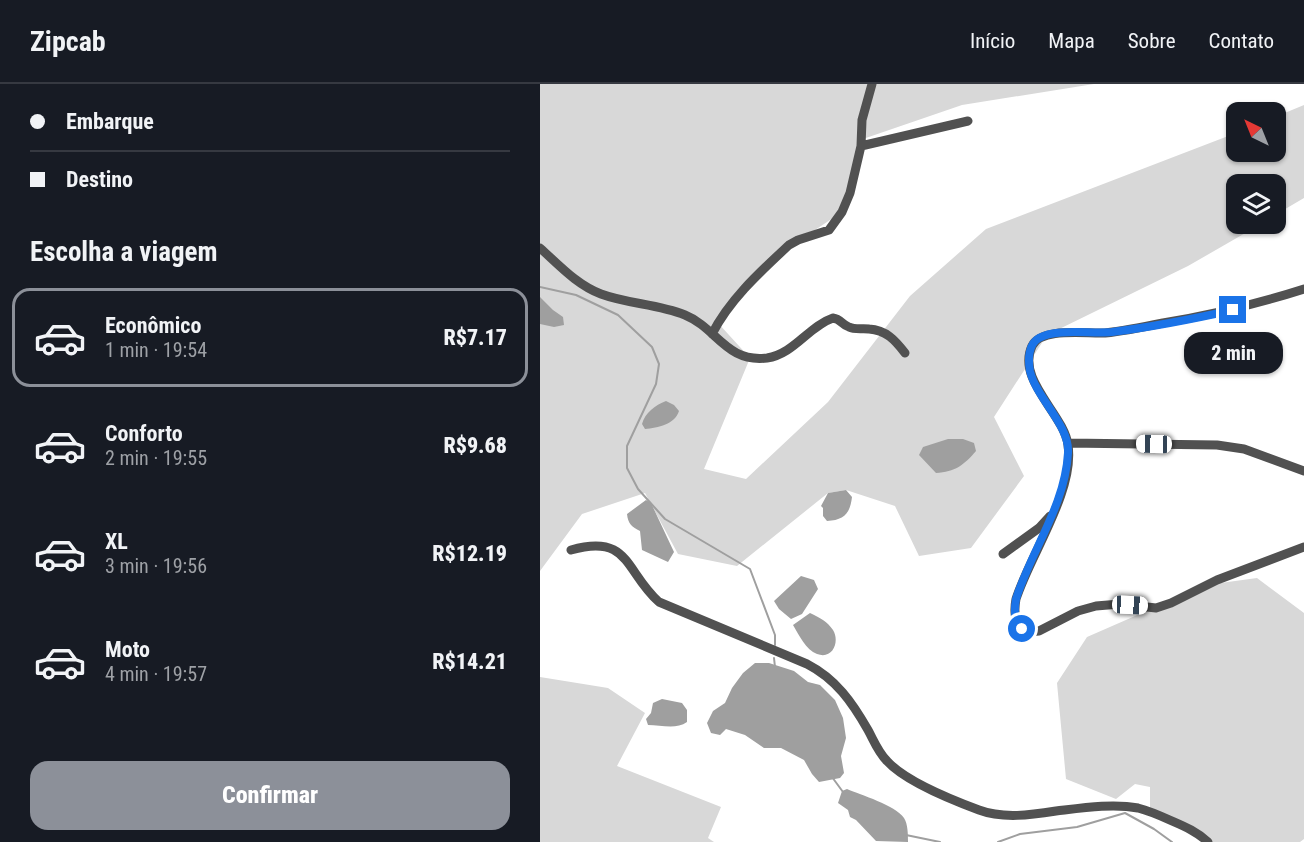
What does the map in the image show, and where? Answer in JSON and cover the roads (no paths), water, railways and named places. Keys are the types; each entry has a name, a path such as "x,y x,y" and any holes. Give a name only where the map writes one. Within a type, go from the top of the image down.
{"street":[{"path":"712,334 729,307 745,288 789,245 798,240 821,234 836,223 850,193 861,147 862,120 872,84"},
{"path":"861,147 968,120"},
{"path":"540,248 571,276 600,294 662,307 687,315 738,355 750,358 776,356 828,319 836,318 851,328 872,329 890,336 905,353"},
{"path":"1304,289 1207,316 1112,332 1064,333 1040,337 1032,346 1029,354 1030,370 1068,443 1065,478 1016,599 1014,610 1016,620 1022,629 1029,632 1039,631 1078,611 1096,606 1120,604 1156,608 1216,580 1304,547"},
{"path":"1068,443 1217,445 1244,448 1304,471"},
{"path":"1003,554 1039,528 1053,512"},
{"path":"571,550 596,546 609,547 618,552 632,566 649,592 659,602 807,664 828,676 843,691 859,713 886,760 897,771 927,788 980,811 997,814 1030,815 1087,808 1136,808 1189,828 1208,842"}],"waterway":[{"path":"540,287 576,295 618,315 652,347 659,364 656,384 627,446 627,468 638,489 665,519 750,569 775,635 775,645"},
{"path":"774,658 775,667"},
{"path":"832,777 843,792"},
{"path":"998,842 1020,834 1077,827 1125,813 1172,842"},
{"path":"906,835 940,842"}]}
